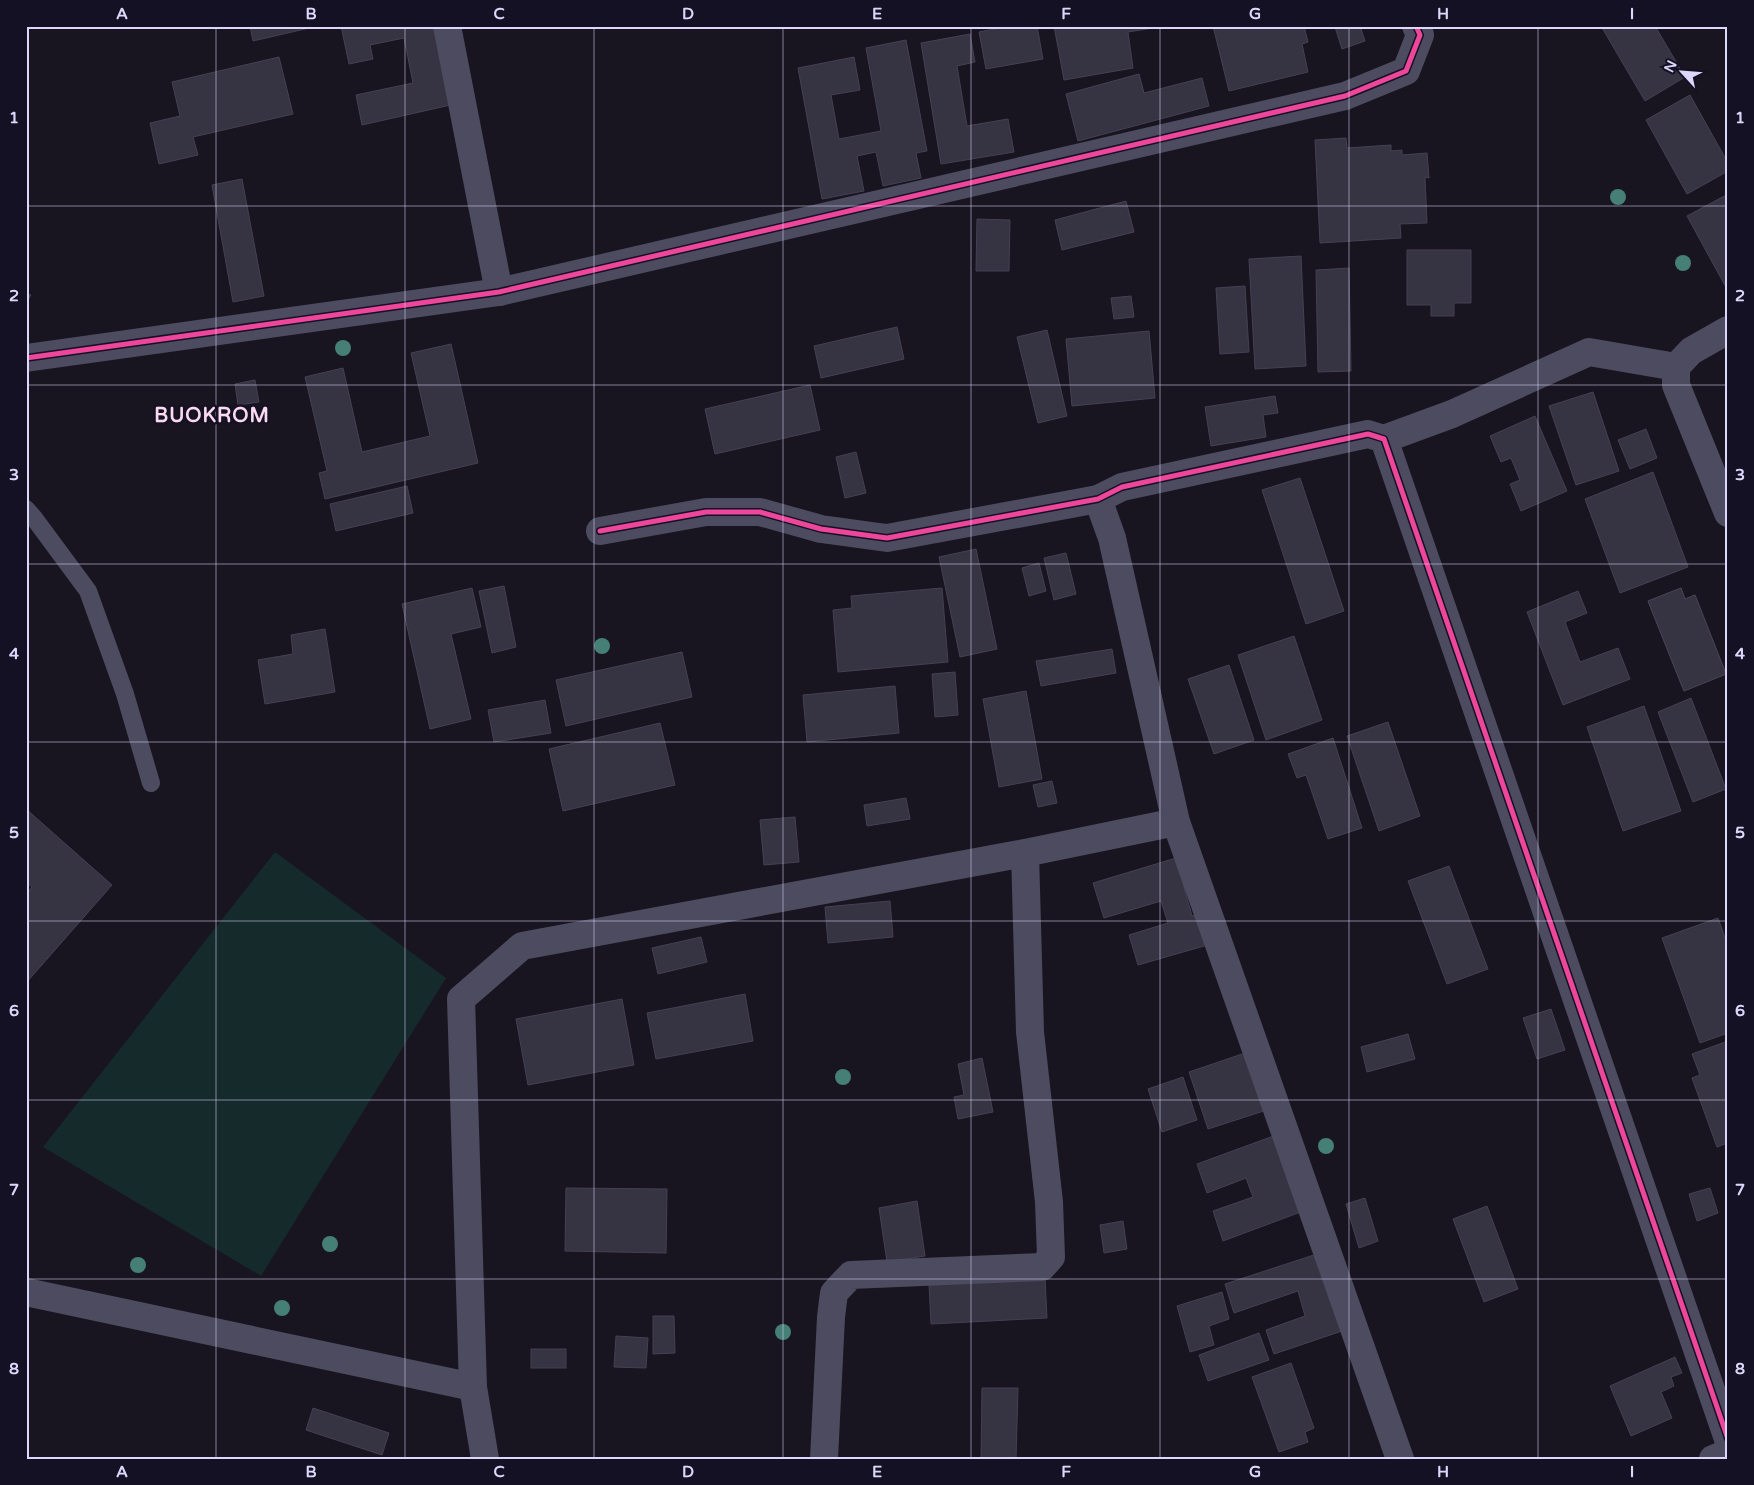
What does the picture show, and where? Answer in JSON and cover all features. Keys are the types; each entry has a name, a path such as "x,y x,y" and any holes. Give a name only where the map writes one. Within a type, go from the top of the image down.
{"street":[{"path":"447,26 500,292"},
{"path":"26,358 500,292 1345,96 1406,71 1420,35 1416,26"},
{"path":"1728,330 1691,352 1676,367 1676,385 1728,513"},
{"path":"600,531 706,512 760,512 821,529 887,538 1098,499 1122,487 1368,434 1384,439 1452,414 1589,352 1676,367"},
{"path":"1384,439 1728,1439"},
{"path":"1098,499 1112,538 1176,822 1400,1459"},
{"path":"485,1459 473,1387 461,999 522,946 1025,853 1176,822"},
{"path":"824,1459 831,1317 834,1292 851,1275 1042,1267 1051,1257 1049,1202 1030,1032 1025,853"},
{"path":"26,1292 473,1387"},
{"path":"1713,1459 1728,1453"}],"lane":[{"path":"26,510 88,591 125,694 151,783"}],"green space":[{"path":"275,852 446,978 261,1276 43,1147"}],"building":[{"path":"250,26 318,26 253,41"},
{"path":"341,26 438,26 455,104 362,125 356,95 413,83 404,38 370,45 373,59 349,64"},
{"path":"1010,26 1037,26 1043,59 986,69 979,32"},
{"path":"1054,26 1160,27 1128,32 1133,68 1064,80"},
{"path":"1213,26 1304,26 1308,42 1302,44 1308,72 1229,91"},
{"path":"1360,26 1365,41 1342,49 1335,27"},
{"path":"1601,26 1655,26 1685,77 1645,101"},
{"path":"970,34 975,62 957,66 967,126 1008,119 1014,152 941,164 921,43"},
{"path":"906,40 927,151 916,153 921,178 883,186 876,152 857,156 864,191 822,199 798,68 854,57 860,90 831,95 839,139 881,131 866,48"},
{"path":"279,57 293,114 193,137 198,155 159,164 150,123 180,116 172,82"},
{"path":"1139,74 1144,93 1202,78 1209,106 1078,141 1066,94"},
{"path":"1690,95 1728,163 1728,171 1687,194 1646,120"},
{"path":"1346,138 1347,148 1391,145 1391,151 1402,150 1402,155 1427,153 1429,178 1425,177 1427,223 1400,224 1401,238 1320,243 1315,140"},
{"path":"242,179 264,296 233,302 212,185"},
{"path":"1728,194 1728,291 1687,216"},
{"path":"1126,201 1134,232 1062,250 1055,220"},
{"path":"977,219 1010,220 1009,271 976,271"},
{"path":"1407,250 1471,250 1471,303 1454,303 1454,316 1431,316 1431,305 1407,305"},
{"path":"1301,256 1306,366 1255,369 1249,259"},
{"path":"1349,268 1351,371 1318,372 1316,270"},
{"path":"1245,286 1249,352 1220,354 1216,288"},
{"path":"26,293 31,295 26,303"},
{"path":"1131,296 1134,317 1114,319 1111,298"},
{"path":"897,327 904,359 821,378 814,346"},
{"path":"1047,330 1067,416 1038,423 1017,337"},
{"path":"1149,331 1155,398 1072,406 1066,339"},
{"path":"451,344 478,463 325,499 319,473 327,471 305,377 343,368 362,452 430,436 411,353"},
{"path":"255,380 259,402 238,405 235,384"},
{"path":"810,385 820,430 715,454 705,409"},
{"path":"1593,392 1619,471 1576,485 1549,406"},
{"path":"1275,396 1278,413 1263,415 1266,437 1211,446 1205,407"},
{"path":"1535,416 1567,491 1521,511 1510,484 1520,480 1511,458 1501,462 1490,436"},
{"path":"1646,429 1657,458 1630,469 1618,440"},
{"path":"856,452 866,493 845,498 836,457"},
{"path":"1653,472 1688,567 1620,593 1585,499"},
{"path":"1300,478 1344,611 1306,624 1262,490"},
{"path":"407,486 413,513 336,531 330,504"},
{"path":"976,549 997,649 960,657 939,557"},
{"path":"1066,553 1076,594 1054,600 1044,558"},
{"path":"1039,563 1046,591 1029,596 1022,568"},
{"path":"504,586 516,647 492,653 479,591"},
{"path":"472,588 481,627 451,634 471,719 430,729 402,604"},
{"path":"942,588 948,662 838,672 833,610 852,608 851,596"},
{"path":"1681,588 1685,599 1695,595 1726,674 1684,691 1648,601"},
{"path":"1681,588 1685,599 1695,595 1726,674 1684,691 1648,601"},
{"path":"1578,591 1587,613 1565,622 1580,662 1618,648 1630,679 1563,705 1527,612"},
{"path":"325,629 335,692 265,704 258,660 293,654 291,635"},
{"path":"1294,636 1322,720 1266,740 1238,655"},
{"path":"1112,649 1116,673 1041,686 1036,661"},
{"path":"682,652 692,697 566,726 556,680"},
{"path":"1229,665 1254,740 1214,754 1188,679"},
{"path":"955,672 958,715 935,717 932,674"},
{"path":"895,686 899,733 807,742 803,695"},
{"path":"1026,691 1042,779 999,787 983,699"},
{"path":"1691,698 1726,789 1693,802 1658,712"},
{"path":"545,700 551,733 494,742 488,710"},
{"path":"1644,706 1681,811 1623,831 1587,727"},
{"path":"1388,722 1420,816 1379,831 1347,736"},
{"path":"660,723 675,785 563,811 549,749"},
{"path":"1333,738 1362,828 1328,839 1306,775 1297,778 1288,754"},
{"path":"1052,781 1057,803 1038,807 1033,785"},
{"path":"906,798 910,819 867,826 864,805"},
{"path":"26,809 112,885 26,983 26,894 32,887 26,882"},
{"path":"795,817 799,862 764,865 760,820"},
{"path":"1176,858 1192,916 1202,913 1211,944 1138,965 1129,935 1168,923 1161,901 1104,918 1093,883"},
{"path":"1449,866 1488,969 1447,984 1408,881"},
{"path":"890,901 893,937 828,943 825,907"},
{"path":"1718,918 1728,946 1728,1033 1700,1043 1662,938"},
{"path":"701,937 707,962 658,974 652,948"},
{"path":"745,994 753,1041 656,1059 647,1013"},
{"path":"622,999 634,1065 528,1085 516,1019"},
{"path":"1551,1009 1565,1050 1537,1059 1523,1018"},
{"path":"1408,1034 1415,1059 1367,1072 1361,1047"},
{"path":"1728,1041 1728,1152 1725,1144 1717,1147 1692,1078 1700,1075 1692,1054"},
{"path":"1254,1050 1273,1108 1208,1129 1189,1072"},
{"path":"982,1058 993,1112 958,1119 954,1097 964,1095 958,1064"},
{"path":"1183,1077 1197,1120 1162,1132 1148,1089"},
{"path":"1279,1134 1306,1210 1223,1241 1213,1211 1253,1197 1246,1178 1207,1193 1197,1164"},
{"path":"566,1188 667,1189 666,1253 565,1251"},
{"path":"1710,1188 1718,1213 1697,1221 1689,1194"},
{"path":"1365,1198 1378,1241 1359,1248 1346,1204"},
{"path":"917,1201 925,1256 887,1262 879,1208"},
{"path":"1487,1206 1518,1289 1484,1302 1453,1219"},
{"path":"1123,1221 1127,1249 1104,1253 1100,1225"},
{"path":"1320,1253 1345,1330 1274,1354 1266,1330 1305,1316 1298,1291 1234,1313 1225,1284"},
{"path":"1045,1278 1047,1318 931,1324 929,1284"},
{"path":"1222,1292 1229,1319 1209,1326 1214,1345 1190,1352 1177,1306"},
{"path":"653,1316 674,1316 675,1353 653,1354"},
{"path":"1259,1333 1269,1360 1208,1381 1199,1355"},
{"path":"616,1336 648,1338 646,1368 614,1367"},
{"path":"531,1349 566,1349 566,1368 531,1368"},
{"path":"1675,1357 1682,1373 1671,1377 1674,1386 1661,1392 1672,1418 1631,1436 1610,1386"},
{"path":"1291,1363 1314,1428 1305,1432 1308,1442 1279,1452 1252,1377"},
{"path":"982,1388 1018,1388 1016,1459 981,1459"},
{"path":"313,1408 389,1433 382,1455 306,1430"}],"cycle path":[{"path":"26,358 499,292 1345,96 1406,71 1420,35 1416,26"},
{"path":"600,531 706,512 760,512 821,529 887,538 1098,499 1122,487 1368,434 1384,439 1728,1439"}],"district":[{"name":"BUOKROM","path":"212,415"}]}
